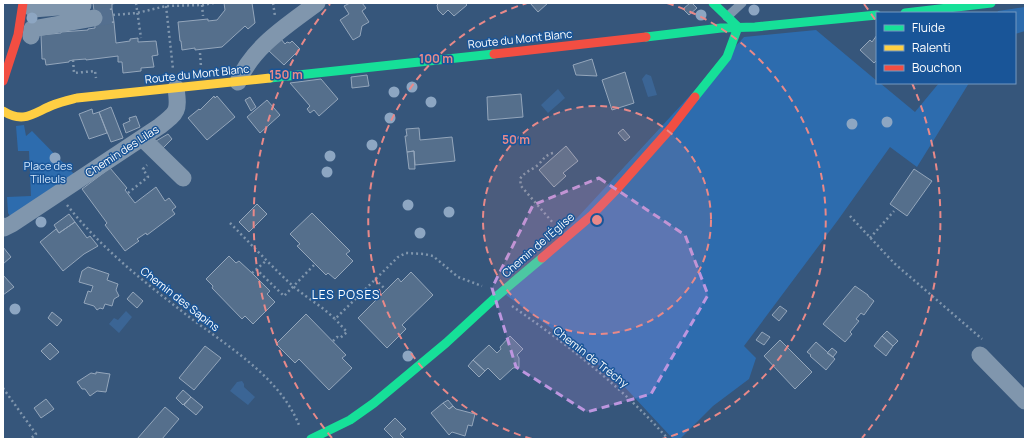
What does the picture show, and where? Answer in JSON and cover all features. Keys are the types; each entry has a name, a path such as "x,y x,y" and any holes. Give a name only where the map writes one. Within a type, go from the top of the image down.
{"street":[{"path":"238,82 244,68 269,40 317,3"},
{"path":"713,3 738,27"},
{"path":"914,12 991,3"},
{"path":"29,5 87,11"},
{"path":"29,5 31,33 87,11"},
{"path":"3,81 29,5"},
{"name":"Route du Mont Blanc","path":"3,111 13,117 23,118 59,102 69,100 738,27 876,15"},
{"name":"Chemin de l'Église","path":"311,439 350,420 374,403 446,343 497,296 591,216 671,128 727,57 738,27"},
{"name":"Chemin des Lilas","path":"3,228 58,194 160,126 177,110 178,101 176,88"},
{"path":"142,138 183,178"},
{"path":"983,349 1025,401"}],"lane":[{"path":"727,17 742,3"}],"path":[{"path":"136,3 141,38"},
{"path":"113,15 137,13 166,6 202,5 214,3"},
{"path":"202,5 203,16"},
{"path":"166,6 173,64"},
{"path":"73,60 74,73 95,71 96,82"},
{"path":"552,153 547,155 537,166 525,173 520,179 520,182 521,186 558,226"},
{"path":"128,194 148,177 143,170 150,161"},
{"name":"Chemin des Sapins","path":"58,194 80,222 120,262 253,365 287,400 294,413"},
{"path":"870,238 894,211"},
{"path":"850,216 894,262 975,332 983,349"},
{"path":"230,223 293,286 329,313 348,332 340,338 337,337 332,341"},
{"name":"Chemin de Tréchy","path":"335,319 398,257 406,253 433,256 458,277 487,287 564,345 625,394 668,439"},
{"path":"252,273 266,260"},
{"path":"256,269 284,296 315,264"},
{"path":"375,279 386,290"},
{"path":"3,388 36,434 30,439"}],"highlighted area":[{"path":"599,178 685,235 708,295 651,394 587,412 516,367 492,288 533,205"}],"green space":[{"path":"1025,7 1025,31 1016,34 1016,12 998,11"},
{"path":"816,30 876,80 876,84 881,84 915,112 938,84 968,84 917,167 890,147 838,220 744,346 756,358 749,379 713,406 680,439 673,439 621,383 566,339 506,295 744,37"},
{"name":"Place des Tilleuls","path":"24,125 26,136 32,131 75,175 10,216 8,213 7,197 31,196 29,151 18,151 16,126"}],"shaded area":[{"path":"646,74 651,76 657,95 648,97 642,79"},
{"path":"558,89 565,98 548,113 541,105"},
{"path":"126,311 132,317 119,333 109,324 114,318 118,320"},
{"path":"242,381 244,387 255,397 248,405 230,391 237,382"}],"building":[{"path":"93,3 118,3 112,4 112,9 94,11"},
{"path":"224,3 252,3 255,23 248,29 245,26 222,47 182,50 178,22 208,19 208,21 217,20 225,10"},
{"path":"350,3 362,3 366,8 362,11 369,22 362,26 360,36 353,40 340,20 349,14 344,6"},
{"path":"439,3 465,3 467,5 454,16 448,10 443,15 438,10 437,5"},
{"path":"530,3 548,3 538,12"},
{"path":"690,3 697,8 689,15 683,9"},
{"path":"112,9 114,22 95,24 94,11"},
{"path":"114,22 116,43 138,38 138,42 156,41 158,55 152,56 154,67 141,68 141,71 123,73 122,62 118,62 118,56 73,60 69,62 46,65 45,59 42,59 41,35 88,30 95,28 95,24"},
{"path":"876,36 876,61 874,63 860,50 870,40 872,42"},
{"path":"281,39 285,44 292,41 300,49 284,65 269,51"},
{"path":"592,59 597,76 576,75 573,65"},
{"path":"625,72 634,103 612,110 602,80"},
{"path":"367,75 369,86 352,88 351,77"},
{"path":"321,79 338,99 319,116 314,110 310,113 307,109 310,106 290,83"},
{"path":"521,94 523,117 488,120 487,97"},
{"path":"214,96 215,98 217,96 235,117 207,140 188,118 199,109 200,110"},
{"path":"250,97 256,107 251,111 245,100"},
{"path":"267,100 280,115 260,133 247,117"},
{"path":"111,107 123,138 111,142 99,112"},
{"path":"92,109 93,114 99,112 107,133 89,139 79,114"},
{"path":"136,116 140,127 126,133 123,124 130,121 129,118"},
{"path":"419,128 420,140 452,137 455,161 415,165 414,151 407,152 405,136 407,136 406,129"},
{"path":"623,129 630,137 625,141 618,133"},
{"path":"168,134 172,139 162,149 156,141"},
{"path":"566,146 578,161 563,173 566,176 554,187 539,170"},
{"path":"414,151 415,169 409,169 407,152"},
{"path":"110,168 127,188 125,190 135,203 156,187 165,201 169,198 176,207 172,210 175,214 147,235 146,233 137,239 139,241 125,251 105,225 107,223 82,189"},
{"path":"914,169 932,181 907,216 890,204"},
{"path":"257,204 267,214 249,232 239,222"},
{"path":"312,213 350,251 346,254 353,261 335,279 328,273 326,275 297,246 300,244 290,234"},
{"path":"69,214 75,222 59,233 54,225"},
{"path":"75,222 87,238 90,236 98,246 84,254 63,271 40,242 56,229 59,233"},
{"path":"3,247 11,257 3,264"},
{"path":"229,256 236,263 239,261 270,291 267,294 275,302 253,324 245,316 242,319 212,288 213,286 206,279"},
{"path":"88,267 109,274 107,280 118,284 116,290 119,296 114,299 112,306 105,304 103,309 100,308 97,310 94,306 84,303 88,291 91,292 93,286 79,282 82,271"},
{"path":"411,272 433,295 402,325 406,329 387,348 358,318 398,278 401,282"},
{"path":"3,275 14,287 3,295"},
{"path":"855,286 874,301 864,315 861,313 856,319 859,321 850,332 852,334 845,342 823,324"},
{"path":"133,292 143,301 137,308 127,299"},
{"path":"780,306 787,311 779,321 772,315"},
{"path":"52,312 62,320 57,326 48,318"},
{"path":"306,314 346,355 342,358 352,368 329,390 299,359 295,363 276,344"},
{"path":"887,331 898,341 893,346 882,336"},
{"path":"762,332 770,337 764,345 756,340"},
{"path":"510,336 523,349 517,355 519,358 519,367 513,368 500,380 488,368 485,371 473,360 489,345 497,353 501,349 500,347"},
{"path":"882,336 893,346 886,356 874,346"},
{"path":"780,340 812,372 795,389 764,356"},
{"path":"816,342 835,359 826,370 807,352"},
{"path":"50,343 59,352 50,360 41,351"},
{"path":"205,346 221,358 194,390 179,378"},
{"path":"832,348 837,352 833,357 827,353"},
{"path":"473,360 485,371 479,377 468,366"},
{"path":"96,372 110,374 106,392 97,391 90,396 77,382 91,373 96,374"},
{"path":"183,390 191,397 183,405 176,398"},
{"path":"191,397 203,407 196,415 184,405"},
{"path":"46,399 54,409 41,418 34,408"},
{"path":"448,400 453,406 449,409 443,403"},
{"path":"443,403 449,409 453,406 456,409 475,414 472,426 468,425 465,436 452,432 449,435 431,413"},
{"path":"165,407 179,419 162,439 137,439"},
{"path":"395,418 406,429 400,434 405,439 392,439 393,438 384,429"}],"tunnel":[{"path":"94,18 113,15"}],"traffic: fast":[{"path":"695,97 727,57 738,27 713,3"},
{"path":"914,12 991,3"},
{"path":"646,37 721,28 755,27 876,15"},
{"path":"270,78 494,54"},
{"path":"311,439 350,420 374,403 446,343 497,296 542,258"}],"traffic: slow":[{"path":"3,111 10,115 23,117 34,114 56,104 77,98 270,78"}],"traffic: jam":[{"path":"3,81 18,35 23,3"},
{"path":"494,54 646,37"},
{"path":"542,258 591,216 617,189 671,128 695,97"}],"district":[{"name":"LES POSES","path":"346,295"}]}
